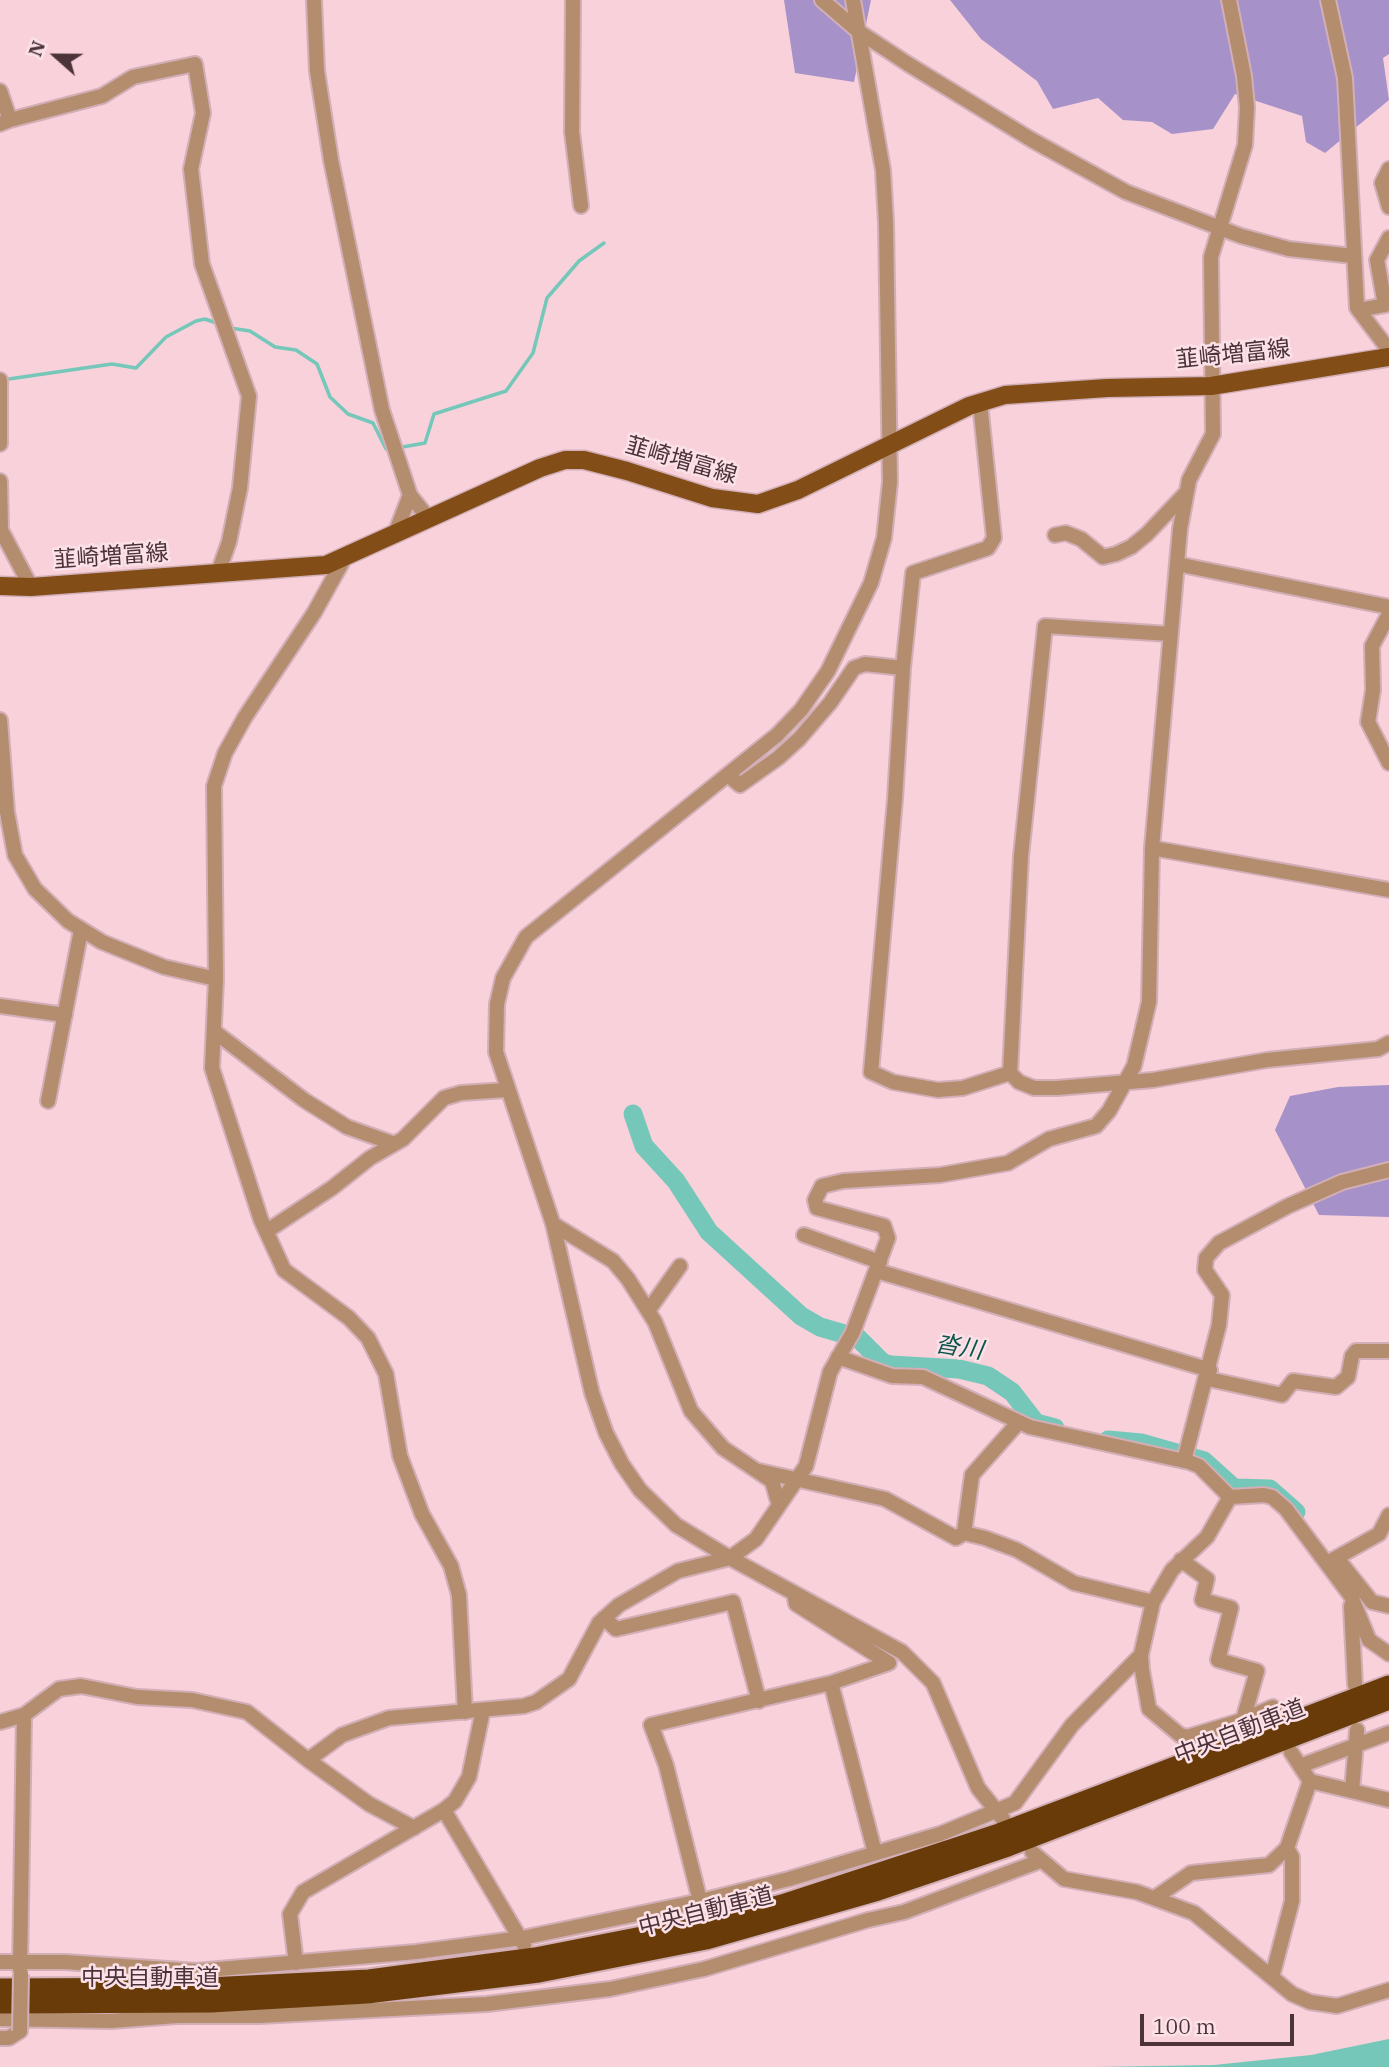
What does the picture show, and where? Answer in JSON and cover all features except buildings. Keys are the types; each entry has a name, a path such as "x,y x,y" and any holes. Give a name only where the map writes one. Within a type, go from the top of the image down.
{"highway":[{"name":"中央自動車道","path":"0,1988 208,1987 369,1979 535,1957 686,1927 782,1904 999,1833 1389,1685"},
{"name":"中央自動車道","path":"0,2004 211,2003 367,1994 539,1973 706,1940 878,1891 1008,1847 1389,1700"}],"main road":[{"name":"韮崎増富線","path":"0,586 31,587 327,565 540,468 565,460 584,460 617,468 712,498 758,504 798,490 980,403 1005,395 1051,390 1211,386 1389,357"}],"street":[{"path":"314,0 317,71 335,184 382,410 410,495 429,519"},
{"path":"573,0 572,132 580,206"},
{"path":"822,0 858,31 1088,173 1126,192 1218,227 1289,249 1353,257"},
{"path":"853,0 883,170 890,446 884,538 871,583 828,671 801,710 777,735 526,937 503,978 497,1004 496,1052 506,1090 523,1130 553,1224 592,1393 606,1433 622,1464 640,1490 666,1516 730,1558 887,1641 920,1669 941,1697 978,1788 999,1815"},
{"path":"308,1760 342,1735 368,1723 389,1718 524,1706 557,1689 569,1679 604,1618 619,1605 678,1571 730,1558 756,1539 806,1466 830,1372 850,1336 888,1238 884,1226 817,1208 815,1200 822,1186 843,1181 940,1175 1008,1163 1049,1139 1096,1126 1110,1111 1128,1080 1140,1044 1149,1002 1152,848 1185,494 1213,434 1210,278 1218,227 1241,164 1247,107 1229,0"},
{"path":"1328,0 1345,78 1353,257 1359,310 1389,350"},
{"path":"0,91 5,122 102,96 133,77 195,64 203,113 191,169 202,264 249,396 240,488 229,542 218,573"},
{"path":"1389,169 1382,183 1389,207"},
{"path":"1359,310 1385,305 1385,287 1377,260 1389,238"},
{"path":"0,380 0,444"},
{"path":"980,403 994,538 988,548 913,573 871,1072 893,1082 938,1090 963,1088 1010,1073"},
{"path":"0,481 1,530 31,587"},
{"path":"1055,535 1066,533 1081,539 1103,557 1116,554 1131,547 1147,534 1185,494"},
{"path":"395,534 405,516 410,495"},
{"path":"344,559 314,613 245,717 225,753 214,786 216,979 212,1068 267,1231 284,1270 349,1318 368,1338 386,1374 400,1456 422,1514 451,1566 459,1595 465,1712"},
{"path":"1177,564 1389,607"},
{"path":"1389,614 1370,658 1373,690 1368,722 1389,763"},
{"path":"1170,634 1045,626 1021,856 1010,1073 1019,1082 1034,1088 1153,1080 1267,1060 1378,1049 1389,1043"},
{"path":"728,775 740,785 785,752 830,703 854,668 865,664 903,668"},
{"path":"0,720 4,812 22,872 52,907 81,930 134,956 216,979"},
{"path":"1152,848 1389,890"},
{"path":"48,1101 81,930"},
{"path":"0,1006 65,1015"},
{"path":"215,1032 304,1100 347,1127 392,1143"},
{"path":"267,1231 414,1130 444,1098 461,1093 506,1090"},
{"path":"1184,1461 1209,1375 1222,1295 1205,1270 1210,1252 1219,1244 1288,1206 1342,1182 1389,1170"},
{"path":"553,1224 613,1261 648,1311 691,1410 723,1448 772,1481 779,1505"},
{"path":"804,1235 878,1267 1209,1375 1282,1395 1293,1381 1336,1387 1348,1377 1352,1356 1356,1351 1389,1351"},
{"path":"648,1311 680,1266"},
{"path":"838,1357 892,1376 923,1377 1018,1423 1069,1438 1116,1445 1199,1466 1230,1497"},
{"path":"964,1533 972,1475 1018,1423"},
{"path":"759,1471 886,1499 956,1538 964,1533 1017,1550 1074,1583 1153,1602"},
{"path":"1230,1497 1264,1494 1286,1509 1332,1560 1349,1587 1369,1640 1389,1654"},
{"path":"1230,1497 1208,1537 1181,1560 1153,1602 1141,1655 1149,1709 1180,1735 1187,1737 1243,1720 1273,1707 1275,1713"},
{"path":"1332,1560 1378,1534 1389,1515"},
{"path":"1181,1560 1207,1579 1202,1600 1231,1608 1218,1660 1257,1671 1243,1720"},
{"path":"1349,1587 1372,1602 1389,1606"},
{"path":"1349,1587 1355,1685"},
{"path":"700,1901 666,1765 651,1726 831,1683 889,1662 796,1604 793,1592"},
{"path":"604,1618 617,1629 733,1602 759,1701"},
{"path":"0,1962 20,1967 196,1971 296,1964 524,1944 700,1901 875,1853 999,1815 1015,1803 1072,1725 1141,1655"},
{"path":"831,1683 875,1853"},
{"path":"0,1722 24,1715 59,1689 81,1686 137,1697 192,1700 247,1712 369,1804 414,1828"},
{"path":"296,1964 290,1914 303,1892 414,1828 455,1801 469,1777 483,1710"},
{"path":"0,2038 9,2038 20,2031 24,1715"},
{"path":"1352,1791 1357,1730"},
{"path":"1300,1766 1389,1733"},
{"path":"1291,1752 1310,1781 1389,1800"},
{"path":"1156,1897 1191,1873 1269,1865 1287,1848 1310,1781"},
{"path":"444,1810 524,1944"},
{"path":"1272,1976 1293,1901 1292,1857 1287,1848"},
{"path":"0,2019 111,2021 177,2016 259,2016 487,2004 533,1991 610,1989 704,1969 868,1920 904,1912 1036,1857 1064,1879 1156,1897 1194,1913 1292,1994 1325,2006 1354,2002 1389,1990"}],"shaded area":[{"path":"784,0 871,0 854,82 795,73"},
{"path":"950,0 1389,0 1389,54 1383,58 1389,100 1325,153 1306,142 1302,116 1235,94 1213,129 1172,134 1152,122 1123,120 1098,98 1053,109 1037,81 981,39"},
{"path":"1389,1085 1389,1217 1319,1215 1275,1130 1290,1096 1338,1087"},
{"path":"1389,2039 1389,2067 1097,2067 1214,2065 1311,2055"}],"waterway":[{"path":"397,448 425,443 434,414 506,391 533,353 547,298 579,261 604,243"},
{"path":"2,380 112,364 136,368 166,337 196,321 205,319 219,324"},
{"path":"230,328 250,331 275,347 296,350 317,364 330,397 348,414 373,423 386,449 389,449"},
{"name":"沓川","path":"633,1114 644,1146 676,1181 709,1232 801,1316 820,1327 858,1338 883,1363 959,1369 988,1376 1012,1392 1036,1423 1055,1428"},
{"name":"沓川","path":"1108,1440 1141,1443 1204,1461 1234,1488 1270,1489 1296,1512"}]}
